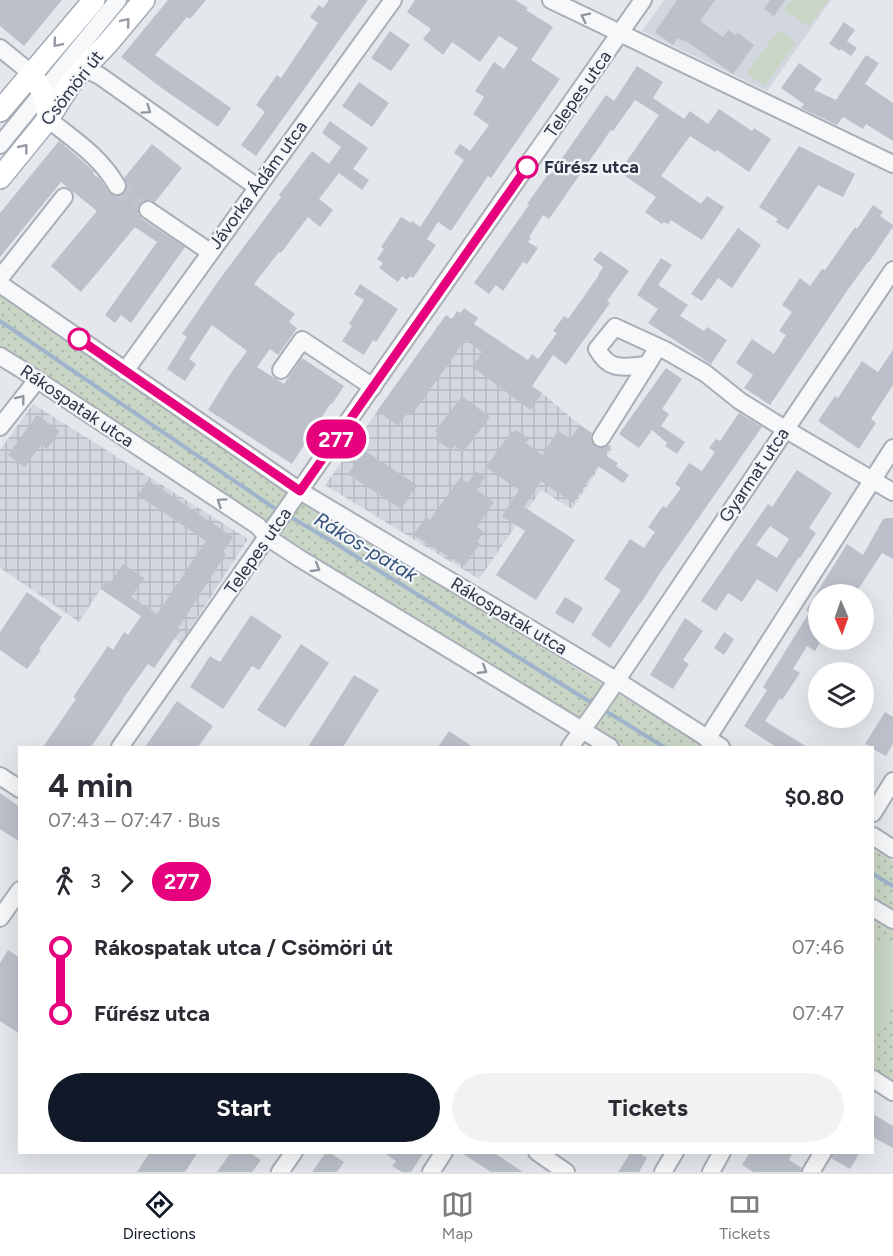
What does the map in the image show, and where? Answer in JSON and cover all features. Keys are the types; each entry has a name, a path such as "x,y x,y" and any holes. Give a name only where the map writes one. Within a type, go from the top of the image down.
{"main road":[{"name":"Csömöri út","path":"0,178 48,118 41,80 94,0"},
{"name":"Csömöri út","path":"5,104 41,80 82,70 144,0"}],"street":[{"name":"Csömöri út","path":"0,117 12,111 118,0"},
{"name":"Jávorka Ádám utca","path":"125,371 393,0"},
{"path":"551,0 893,164"},
{"name":"Telepes utca","path":"121,746 643,0"},
{"path":"0,48 41,80"},
{"path":"82,70 100,76 257,187"},
{"name":"Csömöri út","path":"0,145 41,80"},
{"path":"48,118 96,157 109,171 117,186"},
{"path":"0,278 64,196"},
{"path":"148,210 210,252"},
{"name":"Gyarmat utca","path":"571,746 893,270"},
{"name":"Rákospatak utca","path":"0,284 125,371 296,497 616,680 714,743"},
{"path":"647,365 613,366 603,360 597,349 615,327 658,347 705,373 740,401 785,429 893,492"},
{"path":"281,370 302,340 373,387"},
{"path":"601,438 658,347"},
{"name":"Rákospatak utca","path":"0,356 258,526 271,532 299,558 608,746"},
{"path":"3,423 37,380"},
{"path":"714,743 893,448"},
{"path":"0,776 18,788"},
{"path":"874,811 893,781"},
{"path":"874,837 893,848"},
{"path":"0,918 18,893"},
{"path":"874,909 893,920"},
{"path":"874,1080 893,1092"},
{"path":"280,1172 293,1154"},
{"path":"431,1172 443,1154"},
{"path":"540,1154 566,1172"},
{"path":"663,1172 674,1154"},
{"path":"711,1172 722,1154"},
{"path":"811,1172 822,1154"}],"shaded area":[{"path":"664,0 831,0 767,91 642,31"},
{"path":"440,323 542,393 612,448 572,509 541,490 479,579 325,485"},
{"path":"33,404 248,539 181,643 101,589 79,622 0,568 0,450"}],"green space":[{"path":"792,0 828,0 809,27 784,10"},
{"path":"778,30 796,42 765,86 747,74"},
{"path":"0,292 283,490 703,746 622,746 575,719 286,538 262,517 0,348"},
{"path":"874,850 893,861 893,1099 874,1087"},
{"path":"881,941 893,948 893,1006 877,1034 874,1032 874,952"}],"building":[{"path":"0,0 62,0 24,46 0,26"},
{"path":"168,0 206,0 190,19 187,17 155,55 231,108 218,127 121,57"},
{"path":"329,0 368,0 256,156 241,145 265,112 256,105 277,75 281,78 318,23 310,17 319,5 323,8"},
{"path":"415,0 515,0 553,27 531,60 560,79 491,178 488,176 451,231 438,222 427,239 436,245 413,278 410,276 407,280 402,276 398,282 379,268 383,263 377,259 384,249 381,247 401,217 420,227 464,160 454,153 460,144 470,151 489,125 473,114 484,97 475,91 494,62 504,69 518,48 499,36 480,62 452,42 443,55 423,39 431,29 407,12"},
{"path":"677,0 715,0 700,21 723,37 728,30 736,35 738,33 754,45 733,74 686,41 678,38 673,45 655,32"},
{"path":"770,0 785,0 774,16 764,9"},
{"path":"844,22 855,30 847,41 857,48 851,56 829,44"},
{"path":"390,31 410,45 391,71 371,58"},
{"path":"866,55 879,63 865,84 893,103 893,141 866,124 863,129 843,117 837,125 801,108 804,104 781,88 799,63 822,79 814,90 836,100"},
{"path":"637,66 663,82 653,98 684,119 690,111 708,124 719,109 752,131 754,128 771,139 749,172 717,150 715,152 690,136 661,176 701,204 707,196 724,207 702,240 671,220 668,224 664,222 662,224 645,212 656,197 619,172 659,115 635,100 613,131 611,130 549,219 543,215 529,237 531,238 528,242 538,248 527,264 523,262 503,291 496,285 489,294 474,283 529,205 527,204 549,173 551,174 606,95 614,101"},
{"path":"359,82 389,103 372,127 342,106"},
{"path":"330,121 368,148 353,169 369,180 362,190 339,173 319,199 333,210 320,227 308,217 254,284 295,314 289,322 297,328 278,355 270,349 257,367 284,384 302,358 344,386 292,464 208,410 247,351 212,325 189,359 196,364 185,381 167,369 187,337 182,334 312,151 329,164 341,147 322,133"},
{"path":"59,141 94,172 93,174 100,179 112,195 122,195 126,191 127,185 124,178 152,144 182,168 155,202 144,200 138,209 138,214 142,219 185,247 131,323 121,315 115,323 105,315 157,242 135,227 81,292 51,266 97,211 61,182 0,257 0,213"},
{"path":"799,146 855,174 843,197 818,185 788,230 776,222 778,219 759,207"},
{"path":"873,205 883,212 880,216 893,227 770,405 744,388 753,375 736,363 752,339 774,354 786,335 779,331 792,312 782,305 800,278 810,286 822,269 825,270"},
{"path":"738,228 761,245 732,288 718,278 702,301 691,294"},
{"path":"600,251 629,271 607,301 610,303 566,365 553,355 532,386 542,393 531,410 472,367 482,352 465,340 412,415 408,412 398,426 377,411 446,315 452,319 457,311 460,313 464,308 478,318 474,324 528,360 532,354 538,359 557,333 553,331 564,316 568,319 599,275 603,267 593,260"},
{"path":"661,258 672,265 658,285 688,305 680,316 704,331 707,327 727,340 711,364 648,323 658,309 637,295"},
{"path":"360,284 398,309 376,342 373,340 364,355 342,341 352,326 349,324 364,300 354,294"},
{"path":"893,350 893,385 871,419 876,423 859,449 818,421 835,396 838,398 862,361 878,372"},
{"path":"666,368 682,379 662,409 669,414 661,426 685,442 677,454 665,446 667,443 652,430 639,448 619,434"},
{"path":"462,396 490,417 463,452 455,446 451,450 435,439 439,434 435,431"},
{"path":"739,413 762,427 610,648 591,635 621,590 604,579 630,539 644,548 655,532 648,527 663,506 666,508 681,488 675,484 689,463 702,471 715,452 709,448 716,439 720,441"},
{"path":"37,415 60,431 47,449 41,445 25,467 8,455"},
{"path":"580,425 592,433 591,438 595,447 611,446 605,455 618,463 616,466 629,475 623,483 598,466 573,503 541,481 524,507 575,540 536,600 496,575 525,531 502,516 519,490 486,467 511,432 516,430 529,439 526,443 542,455 558,431 570,439"},
{"path":"364,450 417,485 401,509 348,474"},
{"path":"797,470 832,493 809,528 816,533 777,592 757,579 742,602 728,593 716,611 701,601 768,504 772,507","holes":["770,526 789,539 777,558 756,545"]},
{"path":"476,471 485,477 477,490 494,502 477,527 484,532 477,542 480,544 464,566 413,535 426,517 430,520 460,478 468,483"},
{"path":"148,480 233,537 223,552 226,554 178,628 181,630 154,668 148,664 92,746 44,746 76,699 73,697 108,646 113,650 124,632 128,635 141,616 101,589 106,580 110,583 123,564 144,578 131,597 157,614 206,541 138,495"},
{"path":"893,518 893,559 882,553 862,584 822,584 847,544 863,555 883,519"},
{"path":"27,592 62,617 27,669 0,650 0,632"},
{"path":"565,597 583,608 573,624 555,613"},
{"path":"251,615 282,636 259,670 252,666 223,709 190,687 210,656 220,662"},
{"path":"808,615 808,647 793,669 800,673 765,721 805,746 774,746 744,726 767,690 763,687"},
{"path":"685,618 703,631 683,660 689,664 673,689 650,675"},
{"path":"724,632 734,639 724,655 714,648"},
{"path":"301,644 329,663 285,728 257,710"},
{"path":"354,675 379,690 344,746 309,746"},
{"path":"177,701 213,726 199,746 146,746"},
{"path":"885,712 893,717 893,744 886,756 874,750 874,746 865,744"},
{"path":"449,731 472,746 439,746"},
{"path":"0,793 18,806 18,841 0,829"},
{"path":"8,950 18,957 18,1033 0,1021 0,963"},
{"path":"874,1115 893,1126 893,1148 874,1138"},
{"path":"149,1154 197,1154 185,1172 137,1172"},
{"path":"230,1154 252,1154 261,1160 252,1172 217,1172"},
{"path":"325,1154 332,1154 344,1162 337,1172 312,1172"},
{"path":"386,1154 423,1154 411,1172 402,1172 392,1166 396,1161"},
{"path":"463,1154 496,1154 523,1172 491,1172"},
{"path":"630,1154 641,1154 647,1158 639,1172 618,1172"},
{"path":"749,1154 792,1154 789,1160 802,1168 801,1172 753,1172 742,1165"},
{"path":"832,1154 859,1154 850,1169 831,1158"}],"waterway":[{"name":"Rákos-patak","path":"0,321 280,512"},
{"name":"Rákos-patak","path":"287,515 595,705"},
{"name":"Rákos-patak","path":"604,710 662,746"},
{"name":"Rákos-patak","path":"874,875 893,886"}],"tunnel":[{"path":"117,186 148,210"}],"bus line":[{"name":"277","path":"79,339 300,491 527,167"}],"place":[{"name":"Fűrész utca","path":"527,167"}]}
